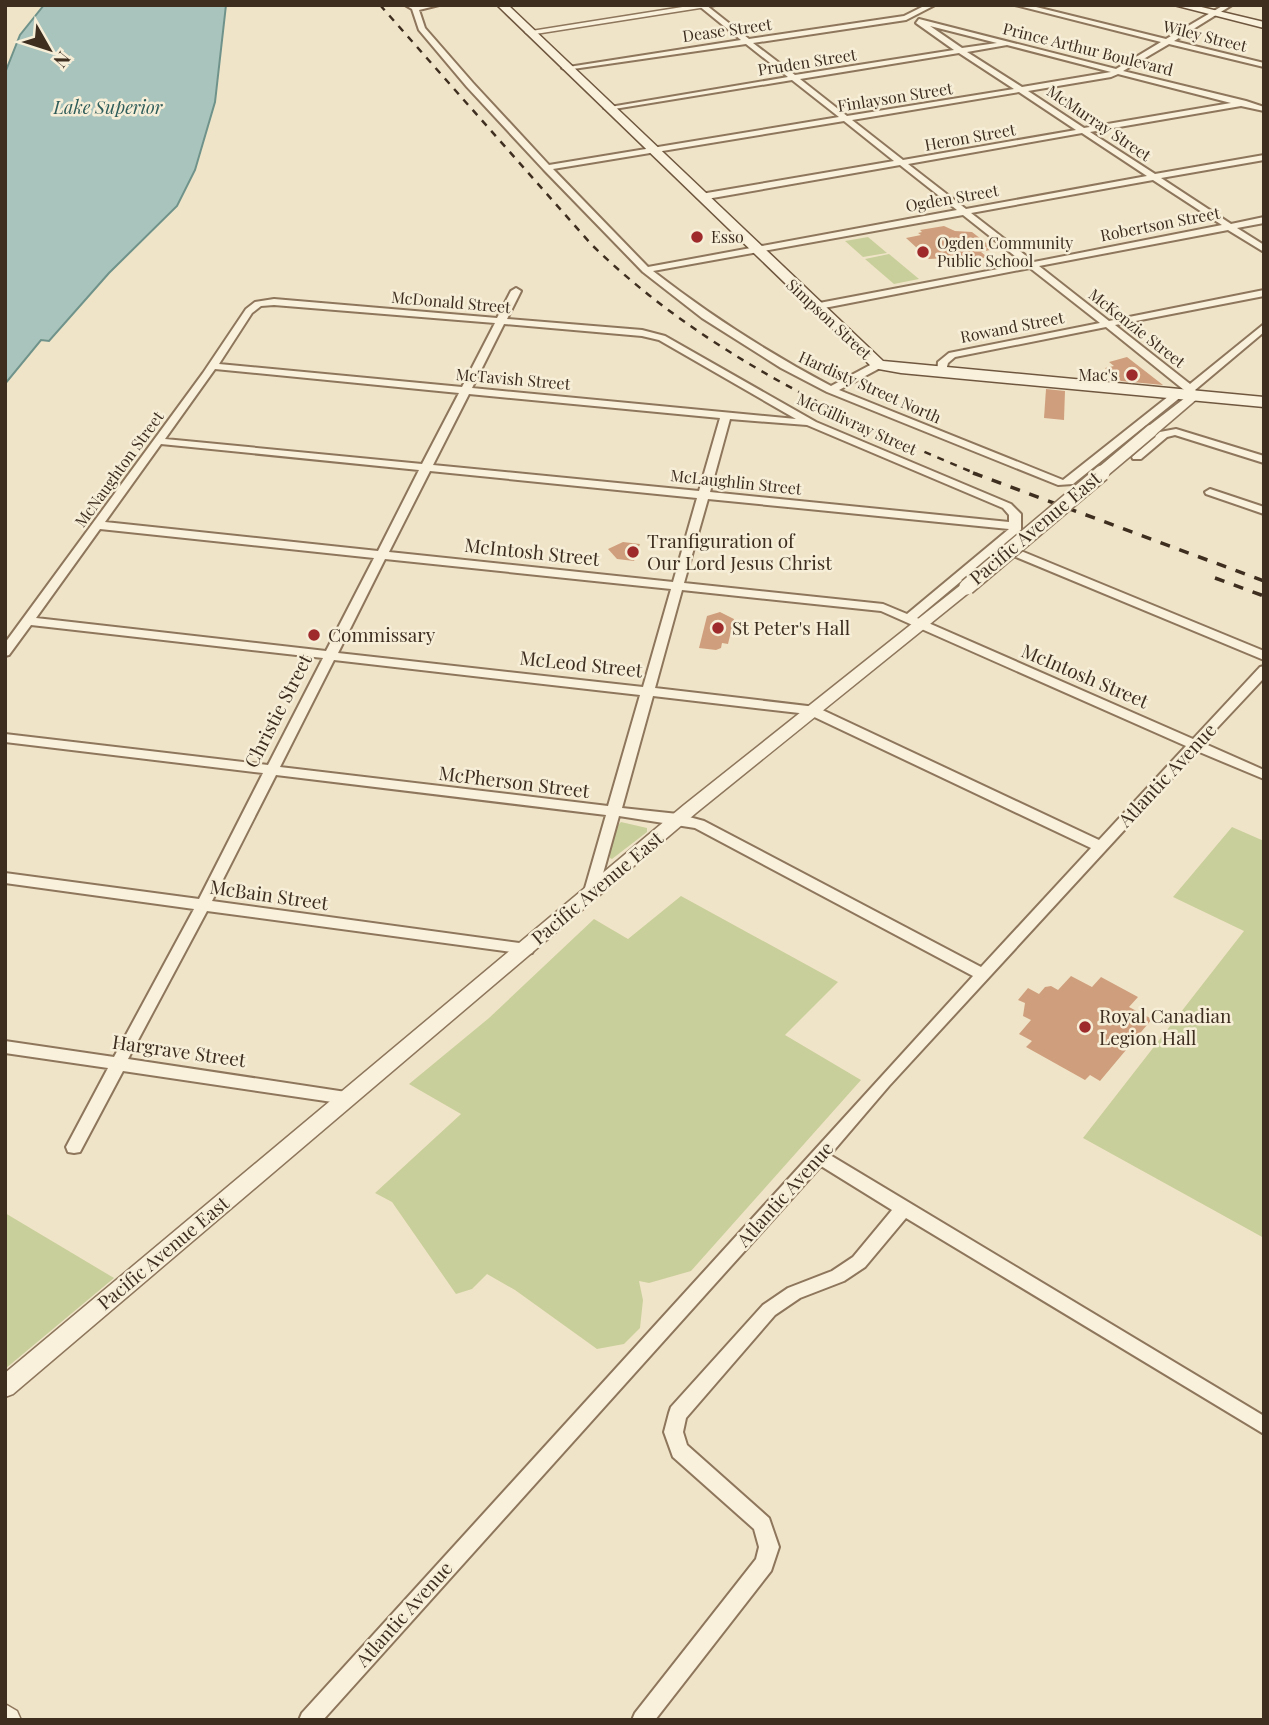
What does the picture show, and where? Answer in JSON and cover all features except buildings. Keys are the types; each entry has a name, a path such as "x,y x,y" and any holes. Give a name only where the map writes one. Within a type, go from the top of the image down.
{"main road":[{"name":"Simpson Street","path":"502,5 814,307 878,365 1264,402"},
{"path":"1179,5 1264,25"}],"street":[{"path":"411,7 436,5"},
{"path":"529,32 715,5"},
{"name":"Dease Street","path":"566,68 906,18 932,5"},
{"name":"Wiley Street","path":"1018,5 1264,65"},
{"name":"Finlayson Street","path":"547,168 1111,75 1229,5"},
{"name":"McKenzie Street","path":"702,6 1107,324 1187,393"},
{"name":"Hardisty Street North","path":"411,7 422,28 470,85 646,270 691,306 741,340 831,390 1062,483 1069,482 1187,393"},
{"name":"Prince Arthur Boulevard","path":"906,18 1264,108"},
{"name":"McMurray Street","path":"919,21 1264,249"},
{"name":"Pruden Street","path":"608,108 1009,43"},
{"name":"Heron Street","path":"701,197 1243,103"},
{"name":"Ogden Street","path":"646,270 1264,157"},
{"name":"Robertson Street","path":"814,307 1264,220"},
{"name":"Christie Street","path":"74,1147 203,905 516,291"},
{"name":"Rowand Street","path":"941,372 943,362 952,355 1264,293"},
{"name":"McDonald Street","path":"258,304 286,303 642,333"},
{"name":"McNaughton Street","path":"5,652 249,311 258,304"},
{"path":"1187,393 1264,327"},
{"name":"McGillivray Street","path":"642,333 662,338 812,424 1007,506 1015,514 1015,528"},
{"path":"831,390 878,365"},
{"name":"McTavish Street","path":"212,366 812,424"},
{"name":"Pacific Avenue East","path":"5,1387 678,819 914,623 967,587 1151,431 1187,393"},
{"path":"590,895 611,813 726,415"},
{"path":"1137,457 1164,433 1182,432 1264,460"},
{"name":"McLaughlin Street","path":"158,441 1015,528"},
{"path":"1210,492 1264,511"},
{"name":"McIntosh Street","path":"97,525 883,608 1264,775"},
{"path":"914,623 1015,528"},
{"path":"1015,528 1014,553 1264,656"},
{"name":"McLeod Street","path":"27,621 811,710 1101,847"},
{"name":"Atlantic Avenue","path":"309,1720 982,974 1264,670"},
{"name":"McPherson Street","path":"5,738 678,819 699,824 982,974"},
{"name":"McBain Street","path":"5,878 527,949"},
{"name":"Hargrave Street","path":"5,1047 346,1098"},
{"path":"819,1157 1264,1426"},
{"path":"642,1720 764,1564 769,1547 762,1524 680,1451 674,1440 673,1426 678,1413 769,1310 794,1293 838,1276 859,1262 904,1208"}],"green space":[{"path":"868,237 887,253 863,257 845,241"},
{"path":"889,254 919,279 894,284 865,259"},
{"path":"621,822 647,828 647,832 612,859 610,833"},
{"path":"1232,827 1264,841 1264,1238 1083,1138 1244,931 1173,897"},
{"path":"681,896 838,982 785,1035 861,1080 691,1271 649,1283 639,1281 643,1300 640,1328 624,1344 597,1349 515,1290 487,1274 472,1289 456,1294 392,1202 375,1193 461,1114 409,1084 489,1018 594,919 628,939"},
{"path":"5,1213 114,1278 5,1369"}],"water":[{"name":"Lake Superior","path":"44,5 226,5 215,102 195,170 177,206 109,273 49,341 41,340 5,384 5,73 20,35"}],"railway":[{"path":"380,5 591,244 633,282 724,349 773,378 823,405 977,474"},
{"path":"973,473 1264,581"},
{"path":"1215,578 1264,596"}],"place":[{"name":"Esso","path":"697,237"},
{"name":"Ogden Community Public School","path":"923,252"},
{"name":"Mac's","path":"1132,375"},
{"name":"Tranfiguration of Our Lord Jesus Christ","path":"633,552"},
{"name":"St Peter's Hall","path":"718,628"},
{"name":"Commissary","path":"314,635"},
{"name":"Royal Canadian Legion Hall","path":"1085,1027"}]}
